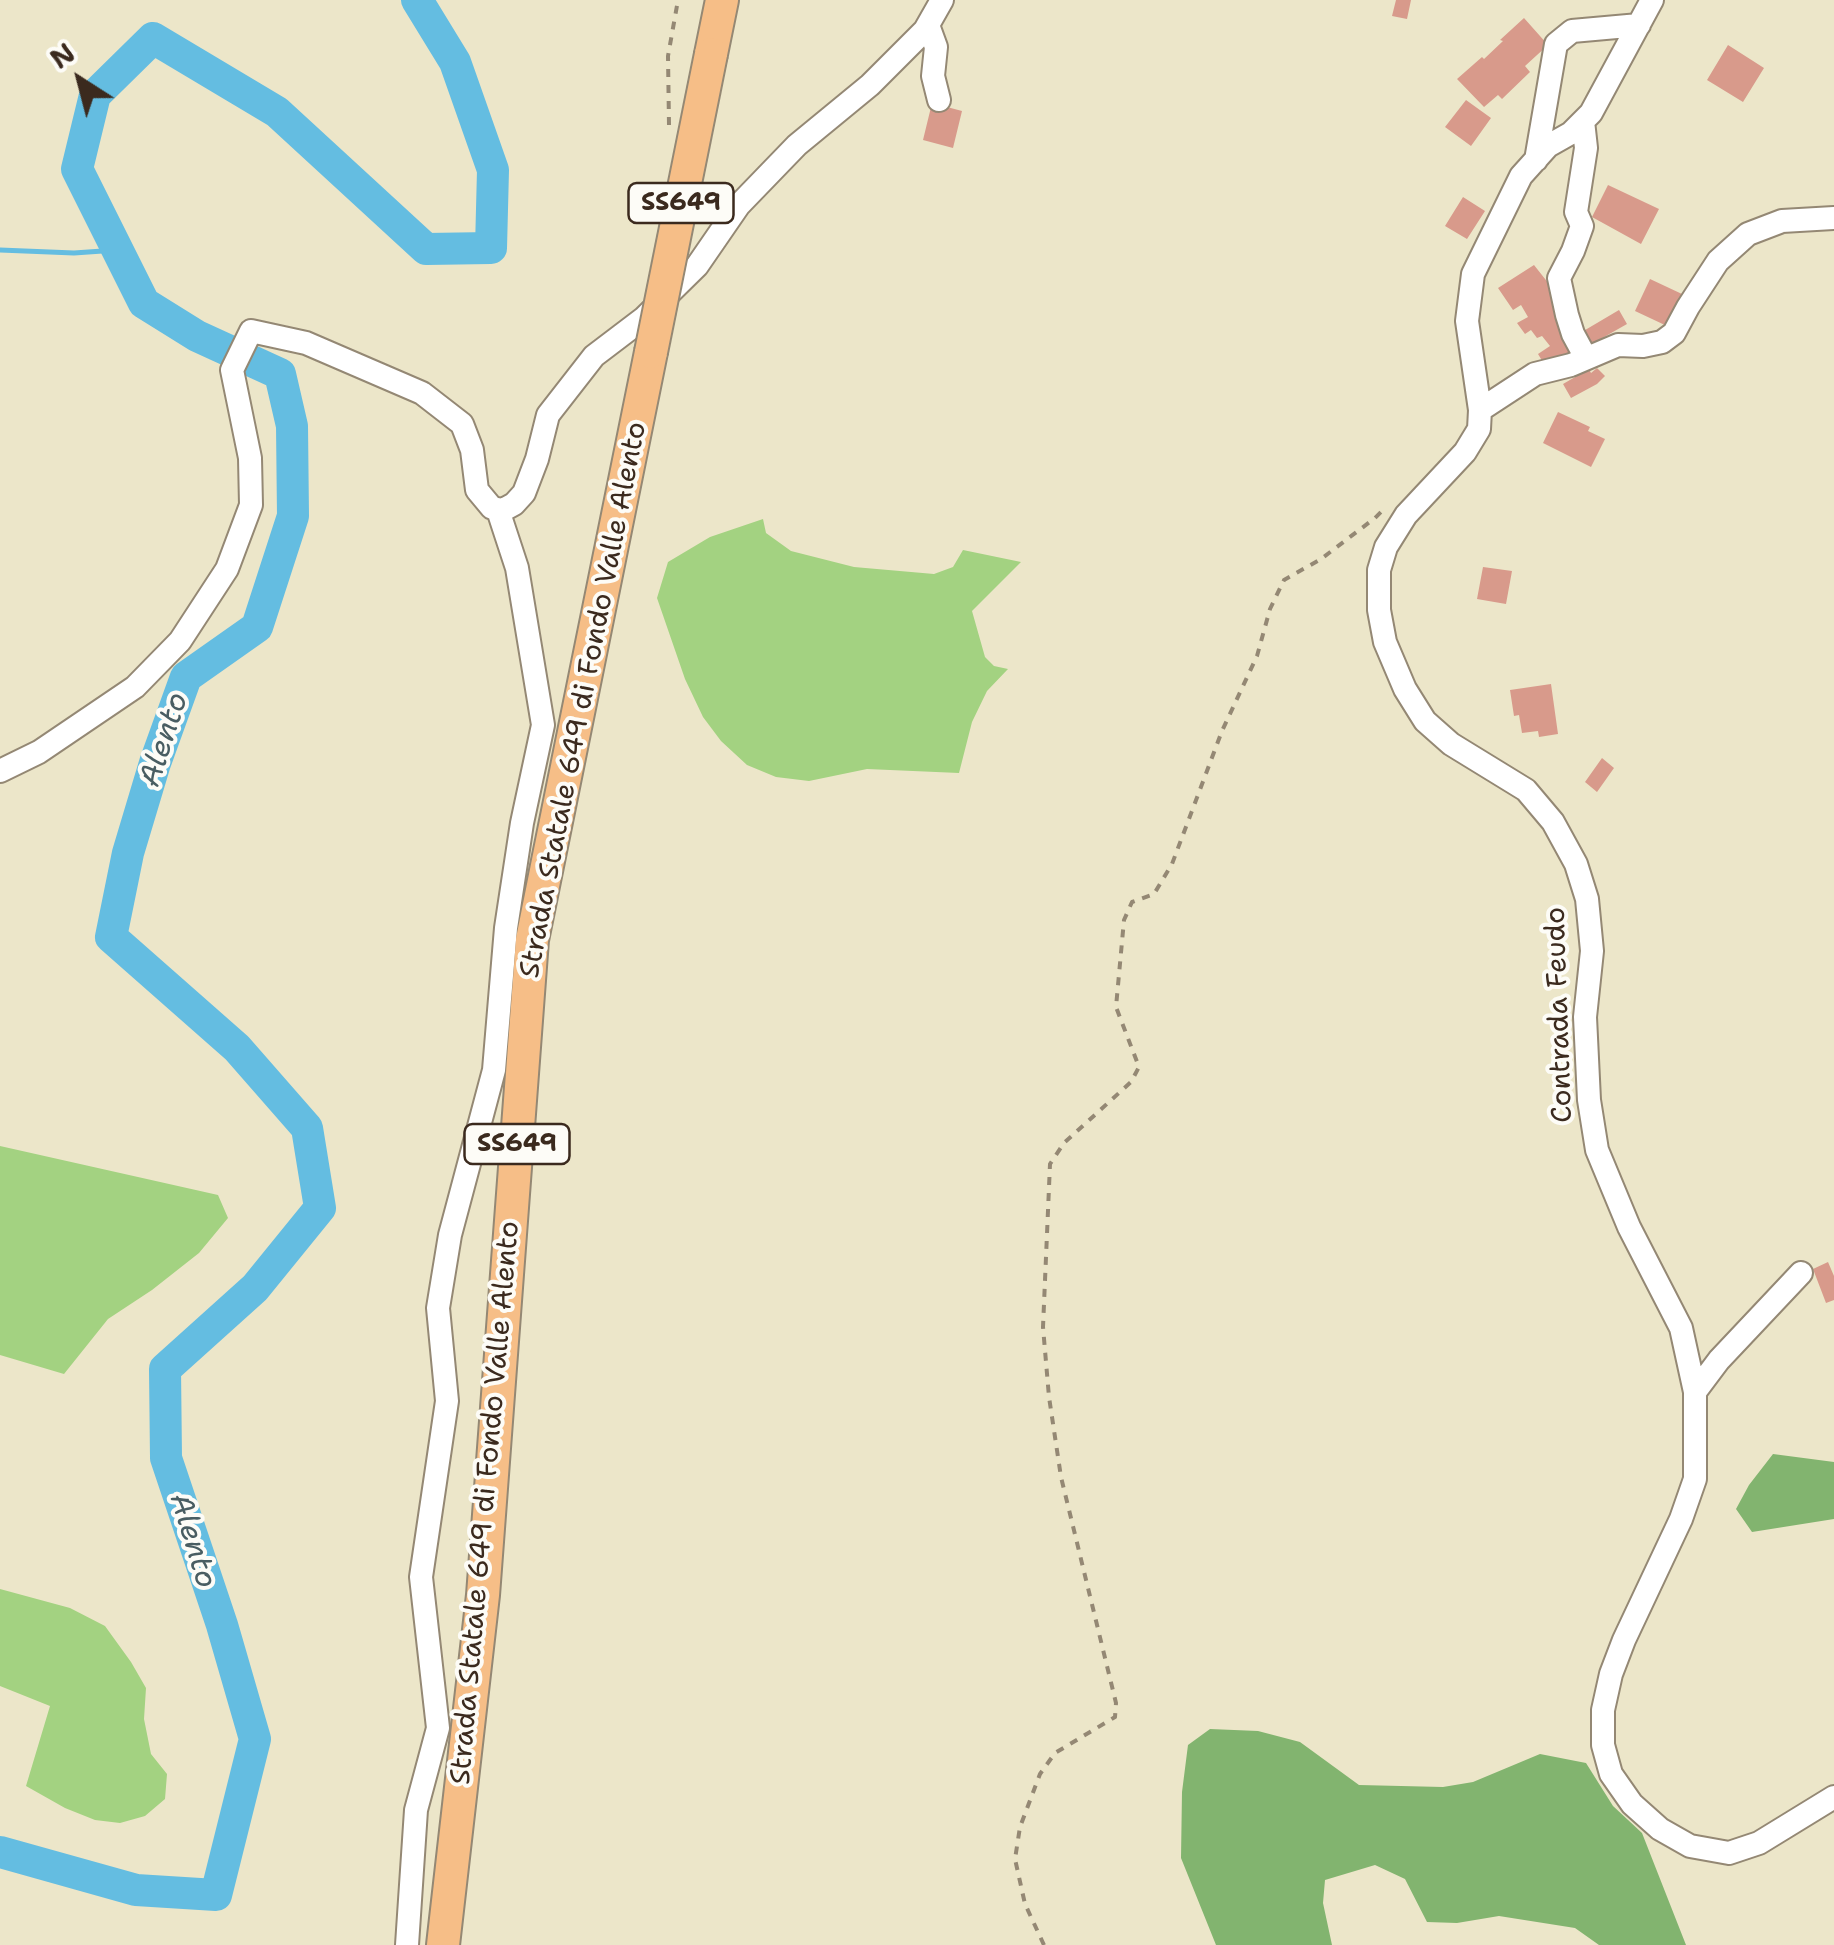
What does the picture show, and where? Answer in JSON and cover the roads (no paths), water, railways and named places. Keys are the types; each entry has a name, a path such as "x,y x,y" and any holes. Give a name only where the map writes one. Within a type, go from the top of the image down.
{"highway":[{"name":"Strada Statale 649 di Fondo Valle Alento","path":"443,1945 484,1595 532,940 722,0"}],"street":[{"path":"498,509 514,504 524,493 548,414 594,356 644,318 697,266 738,205 797,144 870,85 928,25 942,0"},
{"path":"1652,0 1592,113 1572,133 1548,146 1520,176 1473,274 1466,321 1480,410 1535,374 1571,365 1618,345 1662,342 1674,333 1718,261 1748,234 1782,221 1834,218"},
{"path":"928,25 936,46 933,76 939,100"},
{"path":"1536,160 1556,44 1572,31 1639,25"},
{"path":"1583,121 1586,148 1576,212 1582,226 1559,278 1573,334 1586,358"},
{"path":"0,771 39,752 135,687 180,640 228,570 251,505 250,458 232,370 251,331 306,343 422,393 462,424 472,450 477,490 498,509 517,568 542,725 506,928 494,1070 450,1234 438,1308 447,1401 421,1577 438,1728 416,1810 406,1945"},
{"name":"Contrada Feudo","path":"1480,410 1479,429 1464,452 1406,515 1386,547 1379,570 1379,610 1385,642 1405,689 1425,721 1452,744 1526,790 1553,822 1576,864 1587,900 1592,952 1585,1016 1597,1150 1629,1226 1681,1328 1695,1392 1695,1478 1611,1674 1603,1710 1602,1745 1611,1774 1632,1804 1660,1829 1690,1846 1728,1853 1759,1843 1834,1797"},
{"path":"1695,1392 1719,1360 1801,1273"}],"waterway":[{"name":"Alento","path":"0,1852 136,1890 216,1895 255,1739 166,1458 165,1369 255,1288 320,1208 307,1128 237,1048 111,937 128,853 186,677 257,627 293,516 292,426 280,374 197,336 144,303 77,169 95,95 153,38 277,112 426,249 491,248 493,170 455,62 417,0"},
{"path":"0,250 117,250"}]}
